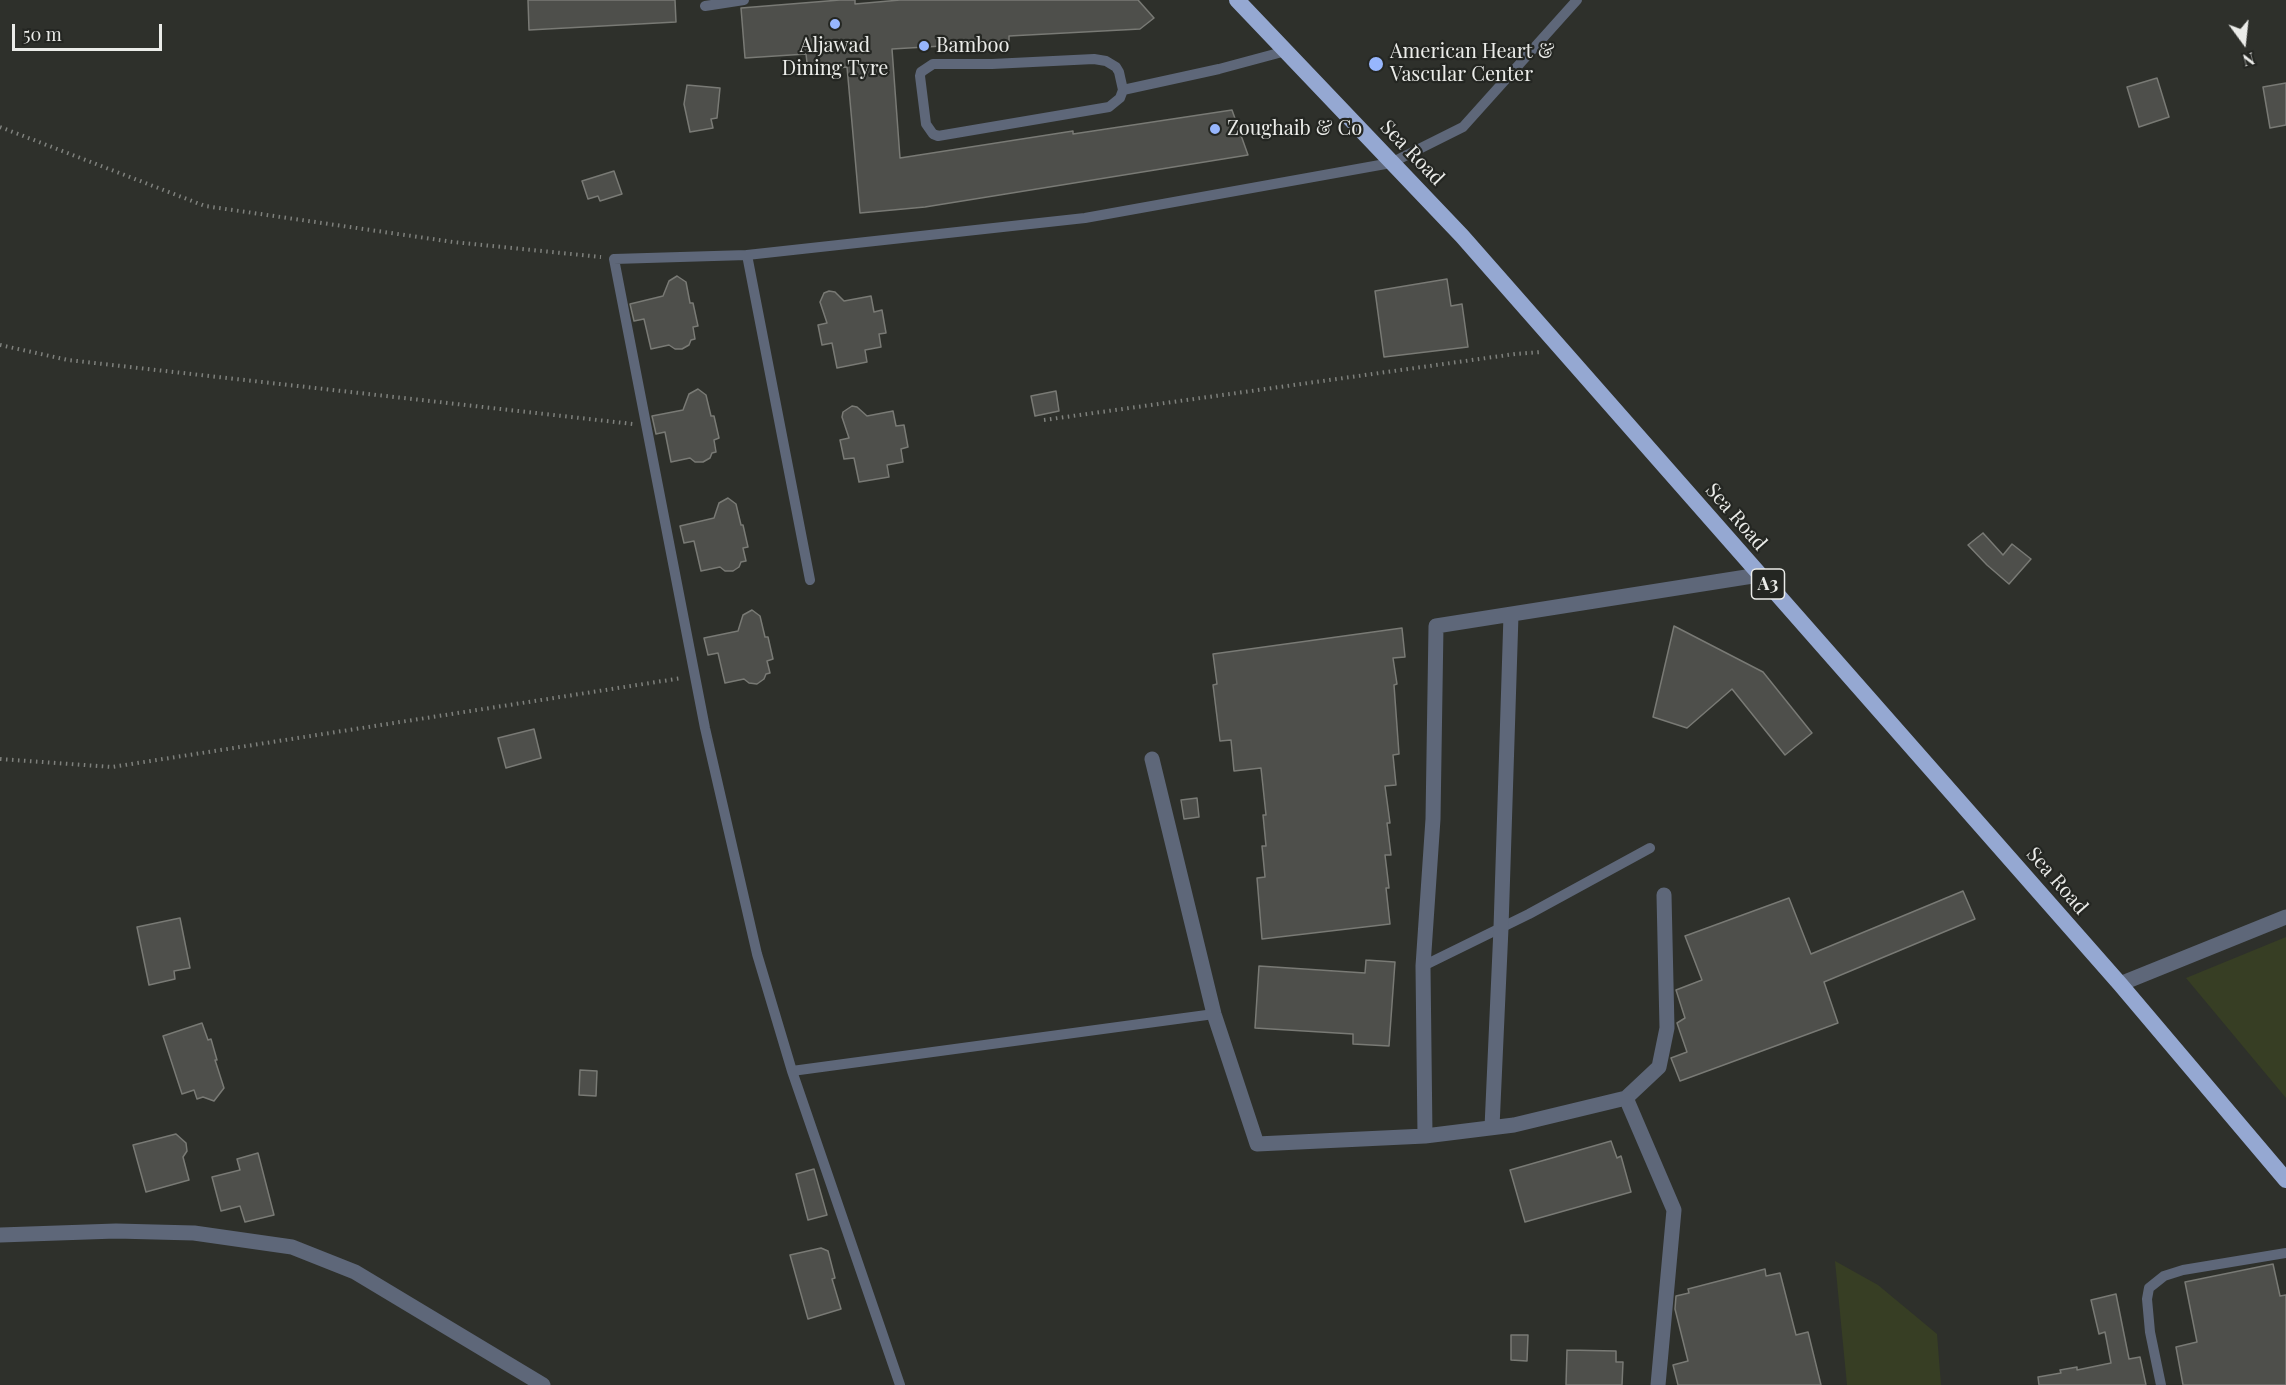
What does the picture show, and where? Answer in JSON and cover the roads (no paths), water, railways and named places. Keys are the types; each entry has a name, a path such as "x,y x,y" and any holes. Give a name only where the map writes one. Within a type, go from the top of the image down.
{"highway":[{"name":"Sea Road","path":"1237,0 1462,236 2120,984 2286,1180"}],"street":[{"path":"1425,1136 1423,966 1433,819 1436,626 1760,575"},
{"path":"1492,1127 1502,928 1511,615"},
{"path":"1152,759 1214,1014 1257,1144 1425,1136 1514,1125 1626,1098 1659,1067 1667,1028 1664,895"},
{"path":"2120,984 2286,917"},
{"path":"1626,1098 1674,1210 1658,1385"},
{"path":"0,1235 116,1231 194,1233 292,1247 355,1272 543,1385"}],"lane":[{"path":"705,6 744,0"},
{"path":"900,1385 792,1071 757,954 694,676 614,259 747,255 1086,218 1391,163 1463,127 1577,0"},
{"path":"1123,90 1219,69 1286,51"},
{"path":"1094,59 1106,61 1116,67 1123,90 1120,99 1109,107 938,136 933,134 926,124 920,76 921,72 933,64 992,64 1094,59"},
{"path":"747,255 810,580"},
{"path":"1423,966 1502,928 1650,848"},
{"path":"792,1071 1214,1014"},
{"path":"2161,1385 2150,1332 2147,1299 2149,1288 2164,1276 2182,1270 2286,1253"}],"place":[{"name":"Aljawad Dining Tyre","path":"835,24"},
{"name":"Bamboo","path":"924,46"},
{"name":"American Heart & Vascular Center","path":"1376,64"},
{"name":"Zoughaib & Co","path":"1215,129"}]}
